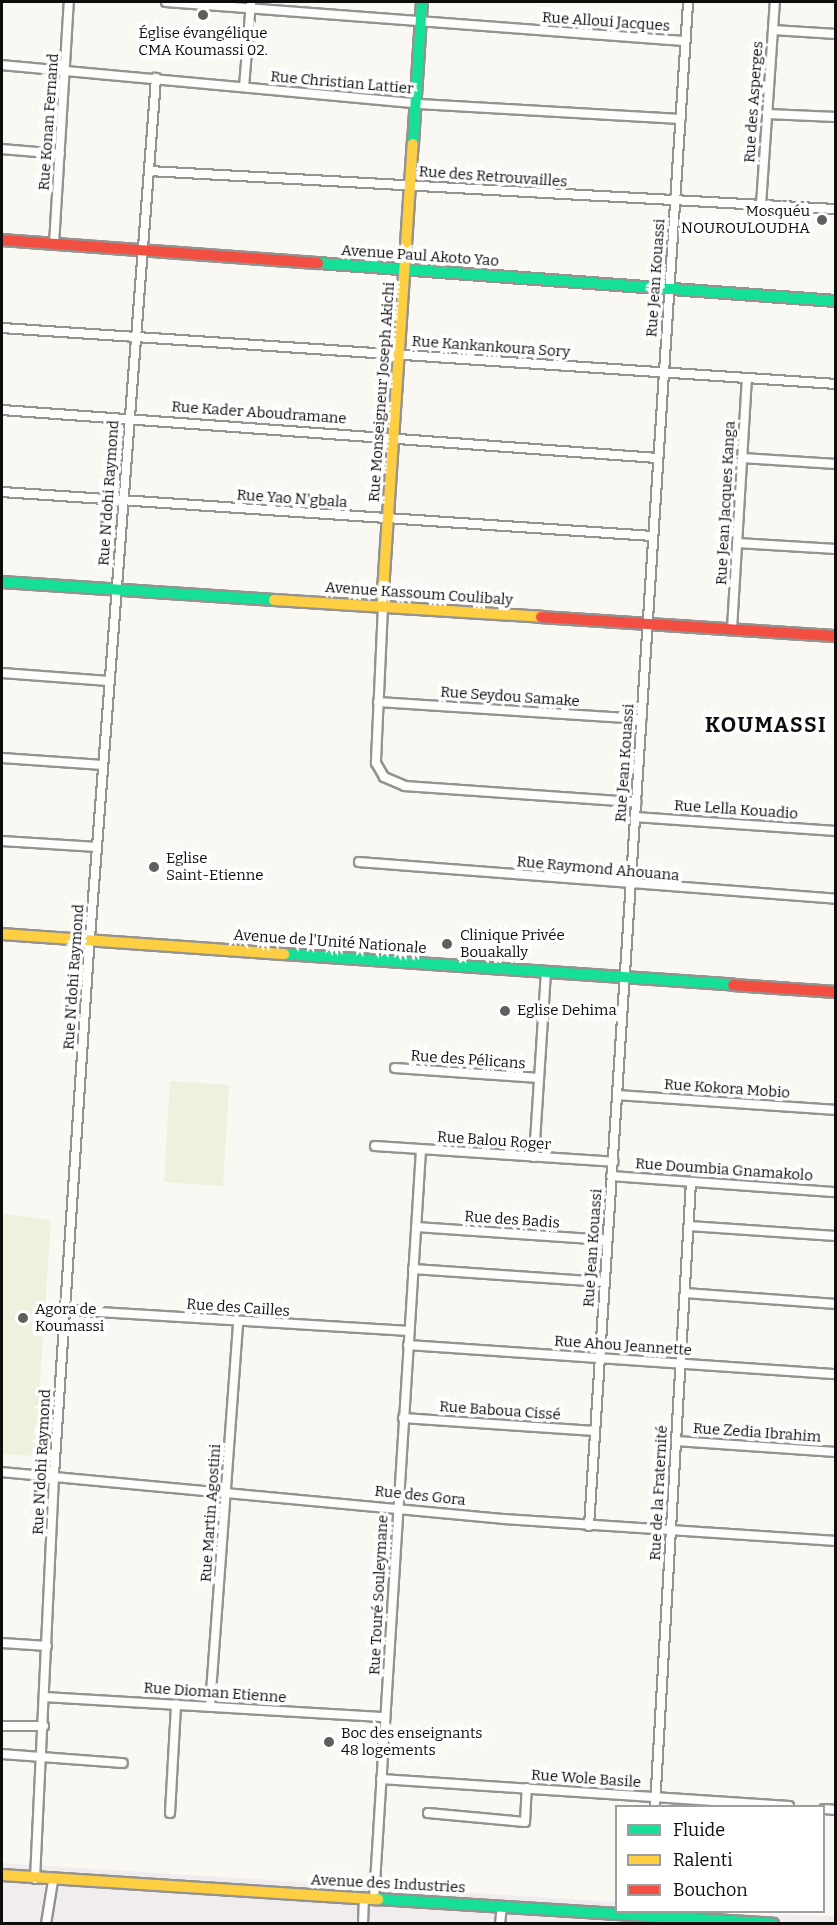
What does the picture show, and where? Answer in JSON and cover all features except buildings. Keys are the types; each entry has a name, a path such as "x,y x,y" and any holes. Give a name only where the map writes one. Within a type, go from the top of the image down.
{"street":[{"name":"Rue Konan Fernand","path":"54,244 69,2"},
{"name":"Rue Alloui Jacques","path":"166,2 251,5 421,22 684,41"},
{"name":"Rue Monseigneur Joseph Akichi","path":"422,2 419,104 387,520 376,763 384,777 405,786 636,802"},
{"name":"Rue Jean Kouassi","path":"589,1526 688,2"},
{"name":"Rue des Asperges","path":"761,205 775,2"},
{"path":"244,87 251,5"},
{"path":"773,30 836,34"},
{"name":"Rue Christian Lattier","path":"2,65 419,104 681,119"},
{"name":"Rue N'dohi Raymond","path":"35,1879 44,1757 44,1697 54,1475 115,589 156,78"},
{"path":"766,114 836,117"},
{"path":"2,148 60,153"},
{"name":"Rue des Retrouvailles","path":"149,171 412,185 675,203 836,209"},
{"name":"Avenue Paul Akoto Yao","path":"2,240 836,301"},
{"name":"Rue Kankankoura Sory","path":"2,328 836,384"},
{"name":"Rue Jean Jacques Kanga","path":"732,629 747,378"},
{"name":"Rue Kader Aboudramane","path":"2,410 393,435 657,458"},
{"path":"742,458 836,464"},
{"name":"Rue Yao N'gbala","path":"2,492 387,520 652,536"},
{"path":"737,543 836,549"},
{"name":"Avenue Kassoum Coulibaly","path":"2,582 836,636"},
{"path":"2,673 109,681"},
{"name":"Rue Seydou Samake","path":"378,702 641,719"},
{"path":"2,758 103,765"},
{"name":"Rue Lella Kouadio","path":"635,817 836,831"},
{"path":"2,841 97,847"},
{"name":"Rue Raymond Ahouana","path":"359,862 630,886 836,899"},
{"name":"Avenue de l'Unité Nationale","path":"2,934 836,992"},
{"path":"534,1157 546,972"},
{"name":"Rue des Pélicans","path":"395,1068 539,1078"},
{"name":"Rue Kokora Mobio","path":"617,1095 836,1110"},
{"name":"Rue Balou Roger","path":"375,1146 612,1162"},
{"name":"Rue Touré Souleymane","path":"363,1923 369,1898 381,1779 421,1149"},
{"name":"Rue Doumbia Gnamakolo","path":"611,1176 836,1192"},
{"name":"Rue de la Fraternité","path":"655,1805 691,1182"},
{"path":"689,1226 836,1236"},
{"name":"Rue des Badis","path":"416,1227 607,1240"},
{"path":"413,1269 604,1282"},
{"path":"685,1293 836,1304"},
{"name":"Rue des Cailles","path":"66,1310 409,1331"},
{"name":"Rue Martin Agostini","path":"210,1706 238,1321"},
{"name":"Rue Ahou Jeannette","path":"408,1345 836,1374"},
{"name":"Rue Baboua Cissé","path":"403,1418 595,1431"},
{"name":"Rue Zedia Ibrahim","path":"676,1441 836,1452"},
{"name":"Rue des Gora","path":"2,1472 589,1526 836,1541"},
{"path":"2,1642 47,1646"},
{"name":"Rue Dioman Etienne","path":"44,1697 385,1717"},
{"path":"170,1813 176,1704"},
{"path":"2,1726 44,1726"},
{"path":"2,1754 123,1762"},
{"name":"Rue Wole Basile","path":"381,1779 774,1805"},
{"path":"428,1812 525,1822 527,1788"},
{"name":"Avenue des Industries","path":"2,1875 53,1881 615,1911"},
{"path":"46,1923 53,1881"},
{"path":"500,1923 502,1905"},
{"name":"Avenue des Industries","path":"648,1913 773,1923"}],"shaded area":[{"path":"2,1863 615,1902 615,1913 835,1916 835,1923 2,1923"}],"green space":[{"path":"170,1081 229,1085 223,1186 164,1182"},
{"name":"Agora de Koumassi","path":"2,1214 51,1220 35,1456 2,1454"}],"traffic: fast":[{"path":"413,144 422,2"},
{"path":"318,263 836,301"},
{"path":"2,582 274,600"},
{"path":"284,954 733,985"},
{"path":"378,1899 773,1924"}],"traffic: slow":[{"path":"382,606 413,144"},
{"path":"274,600 541,617"},
{"path":"2,934 284,954"},
{"path":"2,1875 378,1899"}],"traffic: jam":[{"path":"2,240 318,263"},
{"path":"541,617 836,636"},
{"path":"733,985 836,992"}],"place":[{"name":"Église évangélique CMA Koumassi 02.","path":"203,15"},
{"name":"Mosquéu NOUROULOUDHA","path":"822,220"},
{"name":"Eglise Saint-Etienne","path":"154,867"},
{"name":"Clinique Privée Bouakally","path":"447,944"},
{"name":"Eglise Dehima","path":"505,1011"},
{"name":"Agora de Koumassi","path":"23,1318"},
{"name":"Boc des enseignants 48 logements","path":"329,1742"}],"district":[{"name":"KOUMASSI","path":"766,725"}]}
